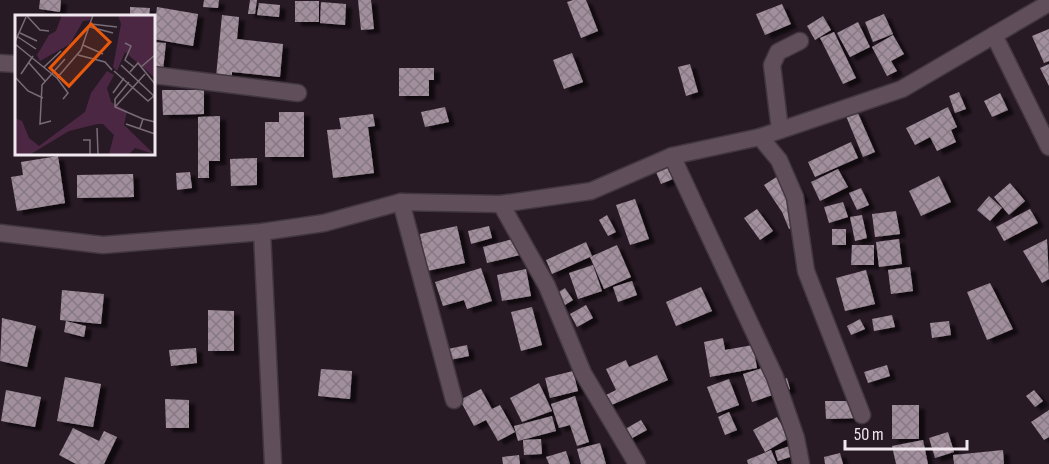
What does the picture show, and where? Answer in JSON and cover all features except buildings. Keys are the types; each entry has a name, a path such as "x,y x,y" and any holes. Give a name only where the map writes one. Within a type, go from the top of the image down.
{"street":[{"path":"0,233 103,245 262,232 324,223 401,202 501,204 591,191 672,156 759,137 902,89 1049,3"},
{"path":"994,35 1049,147"},
{"path":"780,130 772,64 778,52 800,41"},
{"path":"154,75 298,93"},
{"path":"759,137 779,160 795,197 806,272 862,415"},
{"path":"672,156 775,377 796,438 801,464"},
{"path":"401,202 454,400"},
{"path":"501,204 547,286 583,373 637,464"},
{"path":"262,232 273,464"}]}
